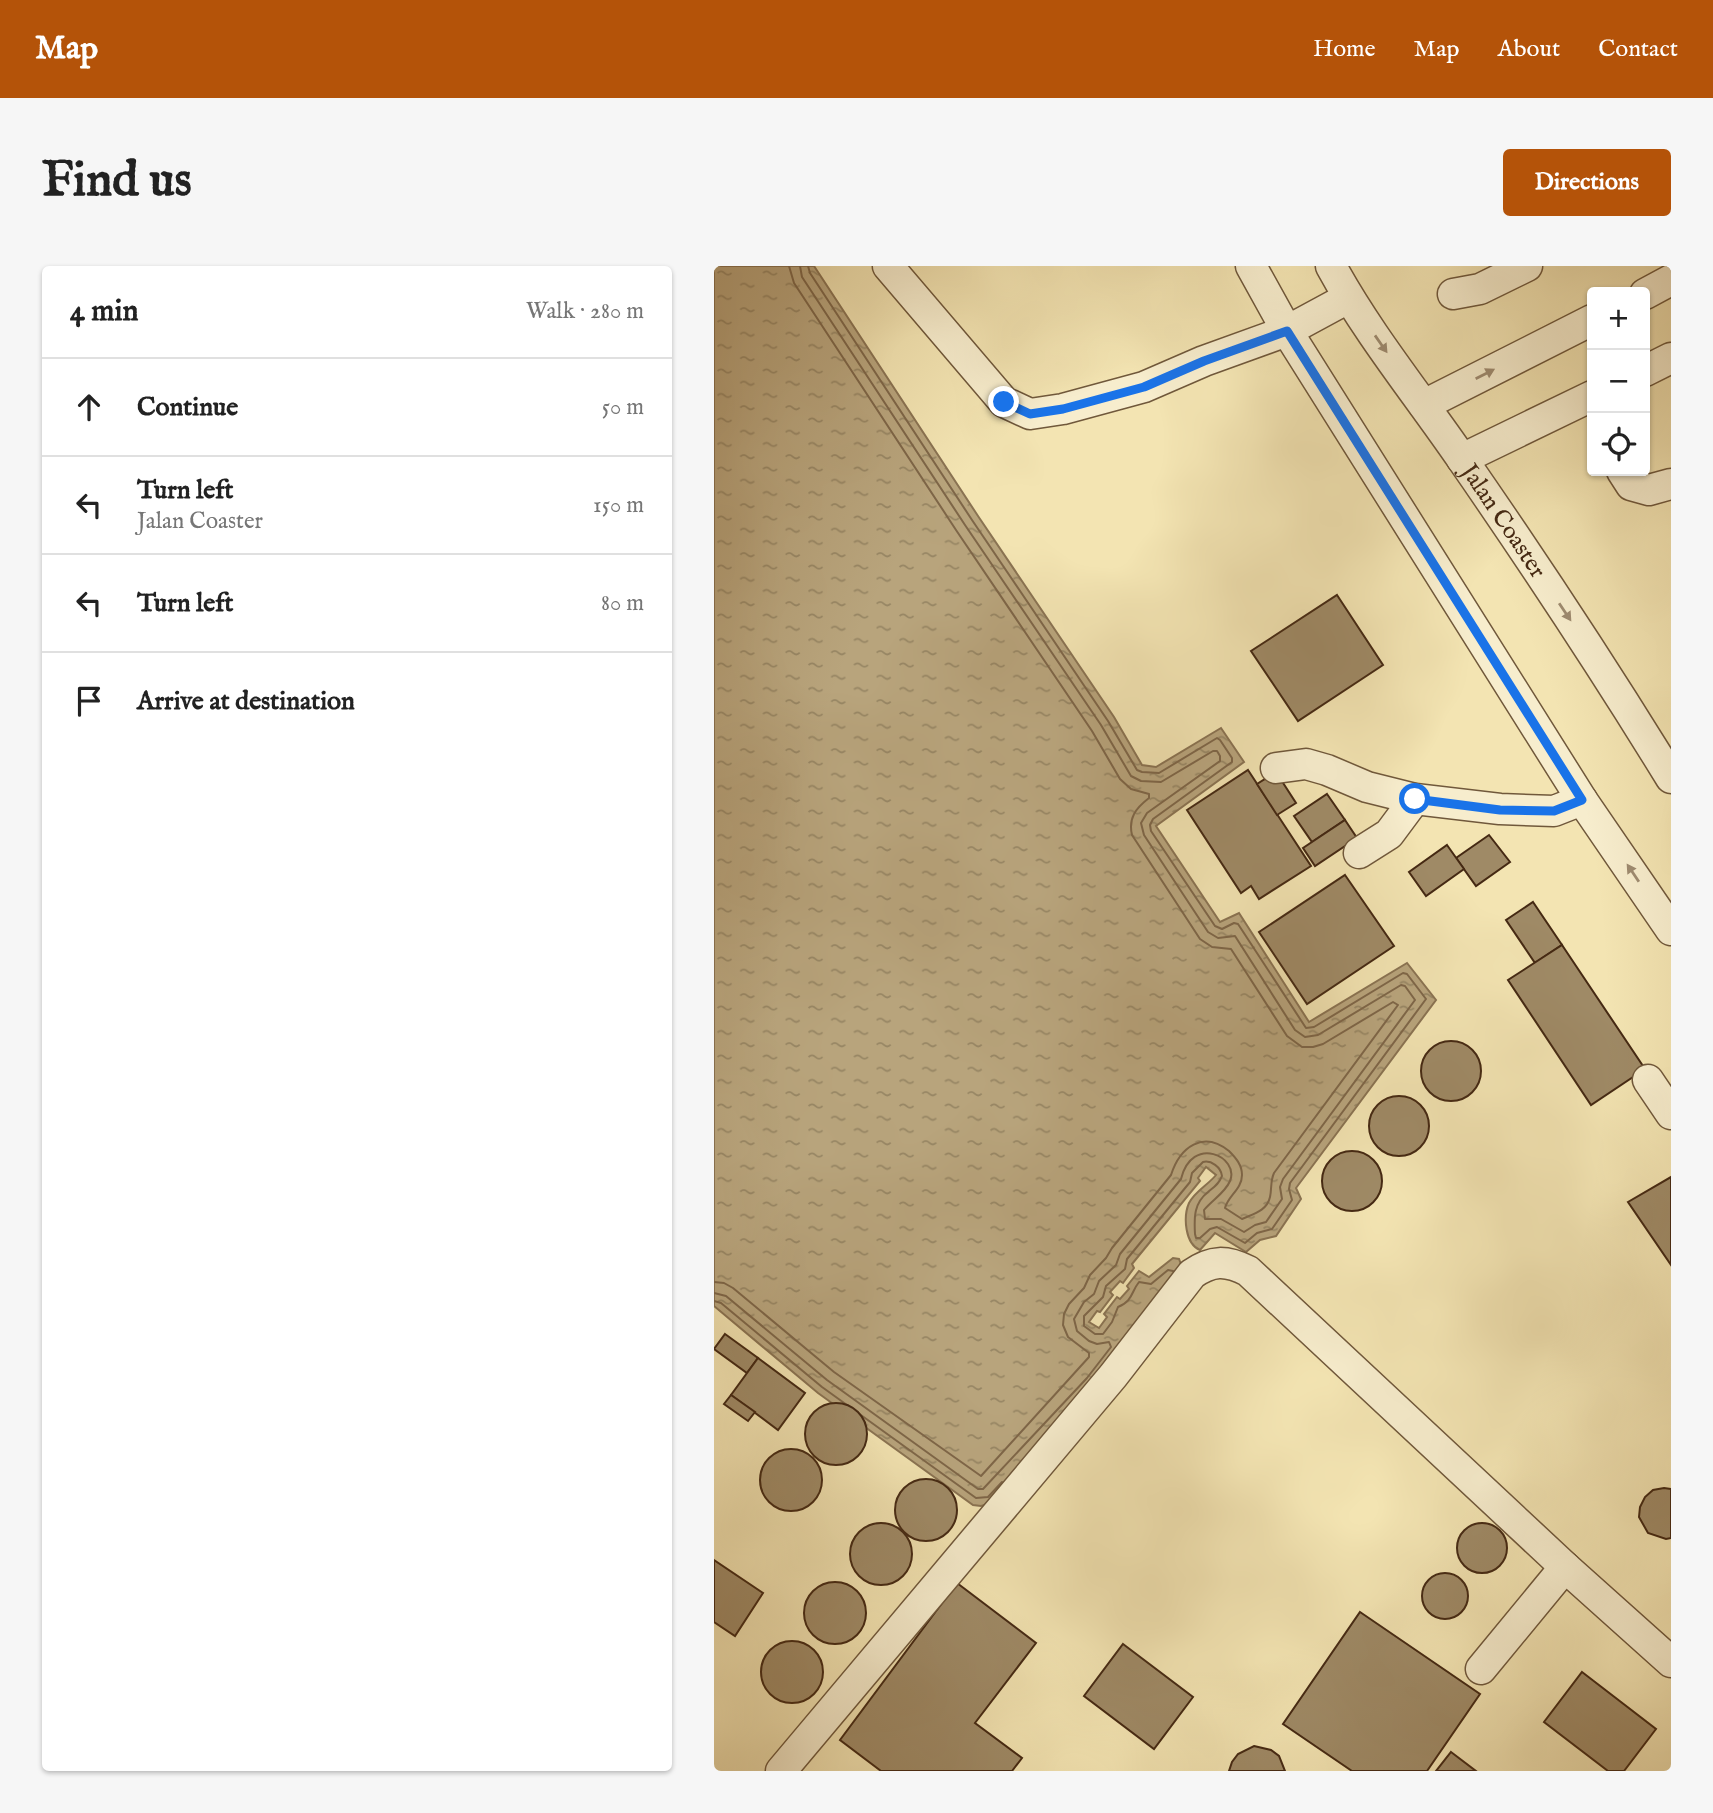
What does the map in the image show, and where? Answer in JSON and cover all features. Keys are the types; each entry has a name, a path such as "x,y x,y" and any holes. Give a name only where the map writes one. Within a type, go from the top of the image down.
{"lane":[{"path":"888,266 1004,402 1030,414 1063,409 1144,387 1204,361 1287,331 1348,298"},
{"path":"1251,266 1287,331 1582,800 1671,930"},
{"name":"Jalan Coaster","path":"1331,266 1348,298 1462,459 1608,676 1671,778"},
{"path":"1467,283 1527,266"},
{"path":"1650,290 1671,280"},
{"path":"1424,405 1587,323"},
{"path":"1650,368 1671,358"},
{"path":"1462,459 1587,403"},
{"path":"1625,476 1631,485 1649,490 1671,484"},
{"path":"1276,768 1306,764 1367,787 1415,799 1500,810 1554,811 1582,800"},
{"path":"1359,853 1389,834 1415,799"},
{"path":"1648,1080 1671,1114"},
{"path":"781,1771 1113,1376 1192,1274 1213,1263 1228,1262 1248,1271 1565,1567 1671,1662"},
{"path":"1481,1669 1565,1567"}],"water":[{"path":"714,266 814,266 1114,717 1142,765 1156,767 1221,728 1244,762 1156,826 1220,922 1239,913 1309,1022 1407,963 1436,1000 1296,1188 1301,1199 1276,1236 1260,1240 1246,1252 1215,1233 1200,1250 1195,1247 1188,1236 1186,1215 1192,1199 1216,1175 1206,1167 1198,1178 1200,1181 1132,1264 1134,1268 1123,1283 1120,1281 1110,1292 1113,1295 1089,1322 1099,1328 1107,1317 1104,1314 1117,1297 1120,1299 1129,1289 1127,1286 1139,1271 1149,1277 1173,1258 1179,1259 1182,1267 991,1503 981,1506 973,1505 818,1393 714,1306"}],"building":[{"path":"1337,595 1383,665 1298,721 1251,651"},
{"path":"1248,770 1311,866 1259,899 1251,886 1241,893 1187,810"},
{"path":"1276,772 1296,803 1277,815 1257,784"},
{"path":"1327,794 1345,820 1312,842 1294,816"},
{"path":"1345,820 1357,838 1315,866 1303,848"},
{"path":"1489,835 1510,862 1476,886 1456,858"},
{"path":"1447,845 1464,869 1426,896 1409,872"},
{"path":"1345,875 1394,946 1307,1004 1259,932"},
{"path":"1533,902 1562,945 1535,963 1506,920"},
{"path":"1562,945 1645,1069 1591,1105 1508,980"},
{"path":"1445,1041 1457,1041 1473,1049 1479,1059 1479,1083 1473,1093 1457,1101 1445,1101 1429,1093 1421,1077 1421,1065 1429,1049"},
{"path":"1393,1096 1405,1096 1421,1104 1427,1114 1427,1138 1421,1148 1405,1156 1393,1156 1377,1148 1369,1132 1369,1120 1377,1104"},
{"path":"1346,1151 1358,1151 1374,1159 1380,1169 1380,1193 1374,1203 1358,1211 1346,1211 1330,1203 1322,1187 1322,1175 1330,1159"},
{"path":"1671,1177 1671,1265 1628,1202"},
{"path":"725,1334 758,1358 747,1373 714,1349"},
{"path":"758,1358 805,1393 778,1430 731,1395"},
{"path":"731,1395 755,1412 748,1421 724,1404"},
{"path":"830,1403 842,1403 858,1412 865,1422 865,1446 858,1456 842,1465 830,1465 819,1460 810,1451 805,1440 805,1428 810,1417 819,1408"},
{"path":"785,1449 797,1449 813,1458 820,1468 820,1492 813,1502 797,1511 785,1511 774,1506 765,1497 760,1486 760,1474 765,1463 774,1454"},
{"path":"920,1479 932,1479 948,1488 955,1498 955,1522 948,1532 932,1541 920,1541 909,1536 900,1527 895,1516 895,1504 900,1493 909,1484"},
{"path":"1671,1489 1671,1538 1666,1539 1648,1533 1639,1517 1645,1497 1653,1490"},
{"path":"875,1523 887,1523 903,1532 910,1542 910,1566 903,1576 887,1585 875,1585 864,1580 855,1571 850,1560 850,1548 855,1537 864,1528"},
{"path":"1482,1523 1500,1530 1507,1548 1500,1566 1482,1573 1464,1566 1457,1548 1464,1530"},
{"path":"714,1560 763,1593 735,1636 714,1622"},
{"path":"1445,1573 1461,1580 1468,1596 1461,1612 1445,1619 1429,1612 1422,1596 1429,1580"},
{"path":"829,1582 841,1582 857,1591 864,1601 864,1625 857,1635 841,1644 829,1644 818,1639 809,1630 804,1619 804,1607 809,1596 818,1587"},
{"path":"957,1583 1036,1643 975,1723 1022,1758 1012,1771 881,1771 840,1740"},
{"path":"1360,1612 1480,1694 1427,1771 1352,1771 1283,1724"},
{"path":"786,1641 798,1641 814,1650 821,1660 821,1684 814,1694 798,1703 786,1703 775,1698 766,1689 761,1678 761,1666 766,1655 775,1646"},
{"path":"1123,1644 1193,1697 1154,1749 1084,1696"},
{"path":"1582,1672 1656,1729 1624,1771 1608,1771 1544,1722"},
{"path":"1254,1746 1271,1750 1279,1756 1285,1771 1229,1771 1238,1754"},
{"path":"1451,1752 1476,1771 1436,1771"}],"route":[{"path":"1004,402 1030,414 1063,409 1144,387 1204,361 1287,331 1582,800 1554,811 1500,810 1415,799"}]}
